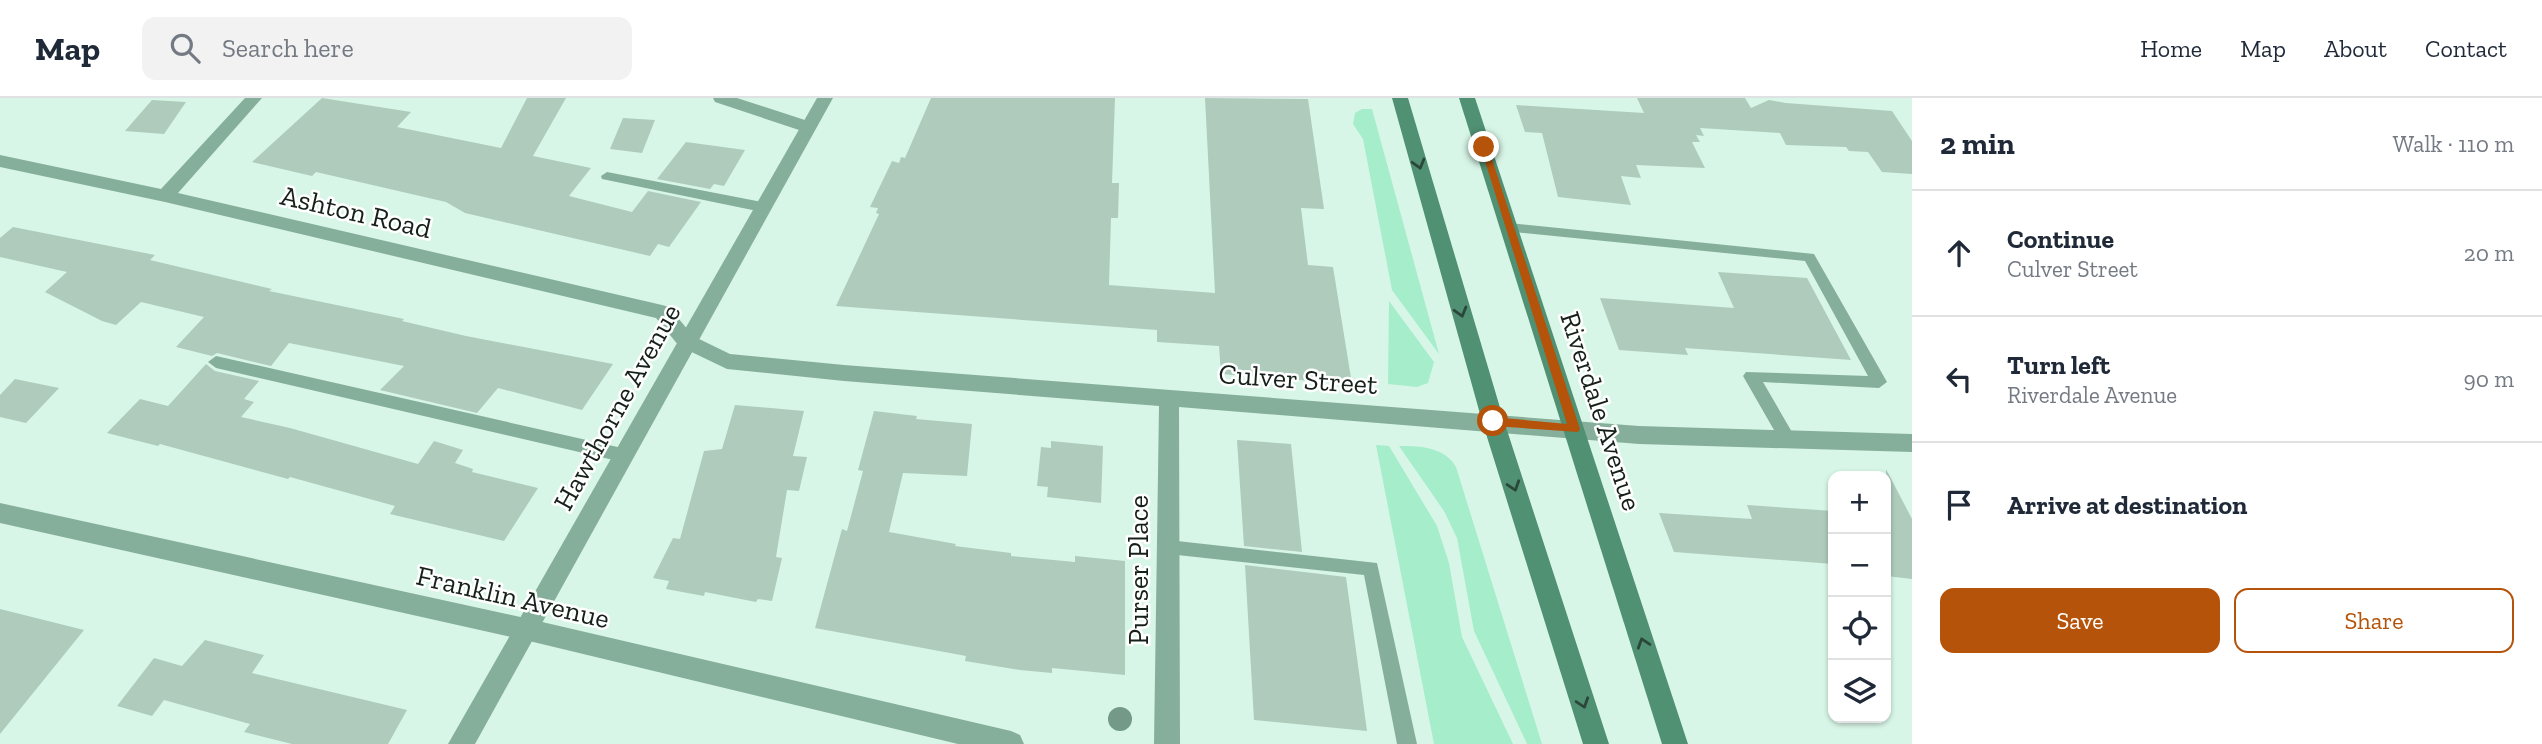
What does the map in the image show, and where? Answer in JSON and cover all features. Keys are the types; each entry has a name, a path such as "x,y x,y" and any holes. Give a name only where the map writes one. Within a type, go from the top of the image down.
{"main road":[{"path":"1400,98 1493,421 1596,744"},
{"name":"Riverdale Avenue","path":"1467,98 1675,744"}],"street":[{"path":"165,196 254,98"},
{"path":"721,98 807,127"},
{"name":"Hawthorne Avenue","path":"461,744 825,98"},
{"name":"Ashton Road","path":"0,161 165,196 662,313 686,341"},
{"name":"Culver Street","path":"686,341 727,361 844,373 1493,421 1639,435 1912,443"},
{"name":"Purser Place","path":"1167,744 1169,397"},
{"name":"Franklin Avenue","path":"0,513 525,629 1011,744"}],"lane":[{"path":"607,176 762,207"},
{"path":"1509,228 1809,257 1879,382 1751,376 1788,439"},
{"path":"216,362 622,455"},
{"path":"1168,547 1371,568 1407,744"}],"green space":[{"path":"1362,109 1372,109 1439,354 1392,290 1363,139 1353,124 1355,113"},
{"path":"1389,301 1434,362 1428,383 1417,387 1388,384"},
{"path":"1376,445 1389,446 1437,526 1449,563 1462,637 1513,744 1434,744"},
{"path":"1399,446 1423,447 1439,452 1456,467 1542,744 1527,744 1474,631 1457,538 1444,511"}],"building":[{"path":"322,98 411,112 397,127 501,148 527,98 566,98 533,156 591,168 569,196 632,212 648,191 701,202 669,247 658,244 650,256 465,213 446,202 316,172 312,176 252,162"},
{"path":"931,98 1115,98 1112,183 1119,183 1118,218 1111,218 1109,285 1215,293 1205,98 1308,99 1324,209 1301,208 1308,265 1333,267 1352,384 1221,374 1219,346 1157,342 1157,330 836,306 879,214 876,213 878,208 870,207 892,161 899,163 901,157 905,158"},
{"path":"1637,98 1745,98 1751,108 1769,100 1892,111 1912,141 1912,174 1882,172 1868,152 1849,151 1846,147 1786,145 1780,133 1700,128 1704,136 1696,135 1700,142 1692,142 1705,168 1636,165 1641,178 1621,176 1631,205 1558,197 1542,133 1525,132 1516,105 1644,113"},
{"path":"152,100 186,102 164,134 125,131"},
{"path":"623,118 655,120 642,153 610,149"},
{"path":"686,142 745,150 724,186 714,184 710,189 657,179"},
{"path":"13,227 155,255 150,260 272,289 269,291 404,319 402,321 466,336 613,364 582,410 498,388 477,413 380,390 404,366 289,343 271,366 217,353 212,356 176,347 204,317 141,302 116,325 102,321 45,292 67,272 0,257 0,238"},
{"path":"1718,272 1807,278 1851,360 1685,348 1688,355 1619,350 1600,298 1734,308"},
{"path":"206,364 215,371 259,381 244,399 254,402 241,417 418,464 434,441 463,450 455,463 473,469 472,472 538,488 504,541 390,514 395,506 290,477 288,479 160,444 158,446 107,433 140,399 168,406"},
{"path":"15,379 59,388 26,423 0,417 0,395"},
{"path":"735,405 804,411 793,456 807,457 799,491 787,490 776,557 782,558 772,601 758,599 756,602 705,592 704,596 666,589 669,581 653,578 673,538 680,539 704,451 722,449"},
{"path":"874,411 917,416 916,419 972,424 967,476 903,473 889,532 956,544 955,546 1011,553 1011,556 1075,562 1075,556 1125,561 1125,675 1052,668 1052,673 1020,670 965,661 966,656 815,628 842,529 847,531 863,471 858,470"},
{"path":"1237,440 1291,444 1302,552 1244,546"},
{"path":"1051,441 1103,446 1101,503 1047,497 1048,487 1037,486 1041,447 1051,448"},
{"path":"1891,479 1912,519 1912,579 1891,577"},
{"path":"1747,505 1828,511 1828,564 1674,552 1659,513 1752,519"},
{"path":"1245,565 1346,577 1367,731 1254,720"},
{"path":"0,609 84,630 0,734"},
{"path":"205,640 264,655 252,673 407,710 388,744 292,744 244,732 250,724 164,700 152,716 117,706 154,658 182,666"}],"route":[{"path":"1484,147 1574,429 1493,421"}]}
